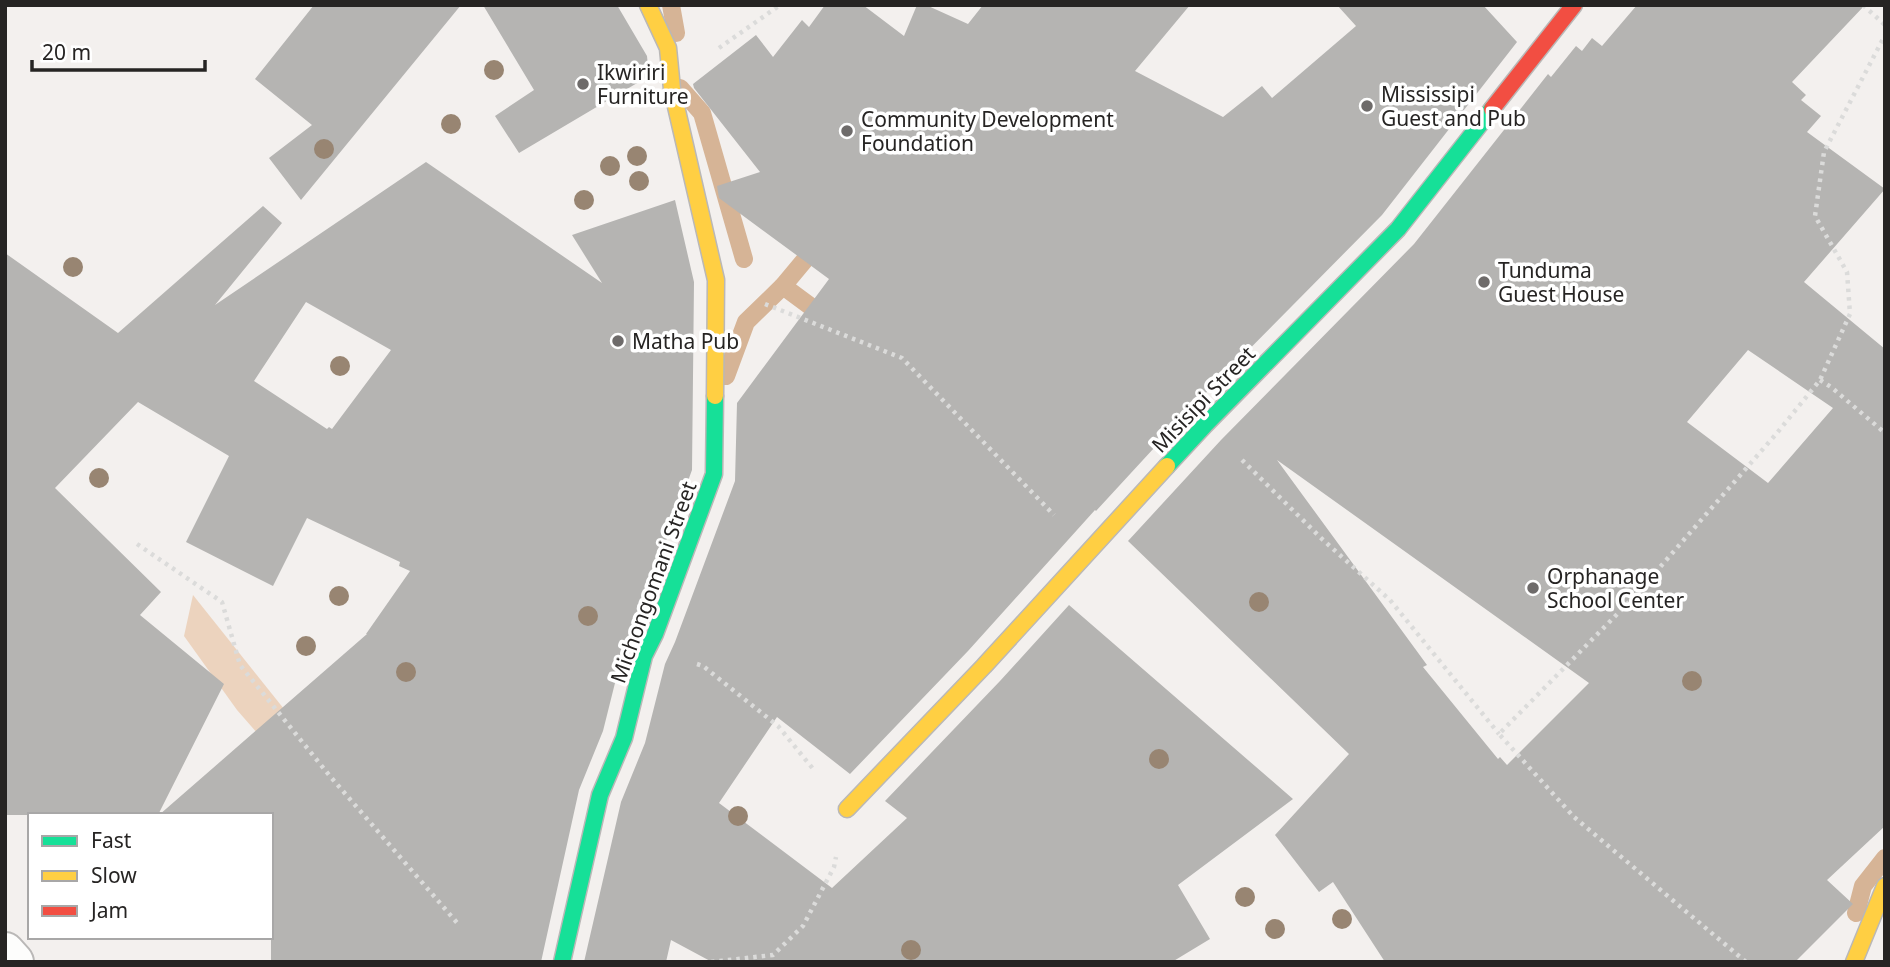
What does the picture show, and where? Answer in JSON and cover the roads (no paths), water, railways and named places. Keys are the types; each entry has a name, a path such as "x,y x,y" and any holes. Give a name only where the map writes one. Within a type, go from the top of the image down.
{"street":[{"name":"Michongomani Street","path":"562,962 600,795 624,738 644,656 714,474 716,280 672,89 668,48 648,5"},
{"name":"Misisipi Street","path":"847,809 984,666 1205,425 1398,229 1574,5"},
{"path":"1854,962 1885,886"},
{"path":"5,952 14,962"}],"waterway":[{"path":"671,5 676,33"},
{"path":"680,88 702,113 744,259"},
{"path":"726,376 746,322 783,286 818,244"},
{"path":"783,286 829,320"},
{"path":"1856,913 1863,886 1885,858"}],"place":[{"name":"Ikwiriri Furniture","path":"583,84"},
{"name":"Mississipi Guest and Pub","path":"1367,106"},
{"name":"Community Development Foundation","path":"847,131"},
{"name":"Tunduma Guest House","path":"1484,282"},
{"name":"Matha Pub","path":"618,341"},
{"name":"Orphanage School Center","path":"1533,588"}]}
